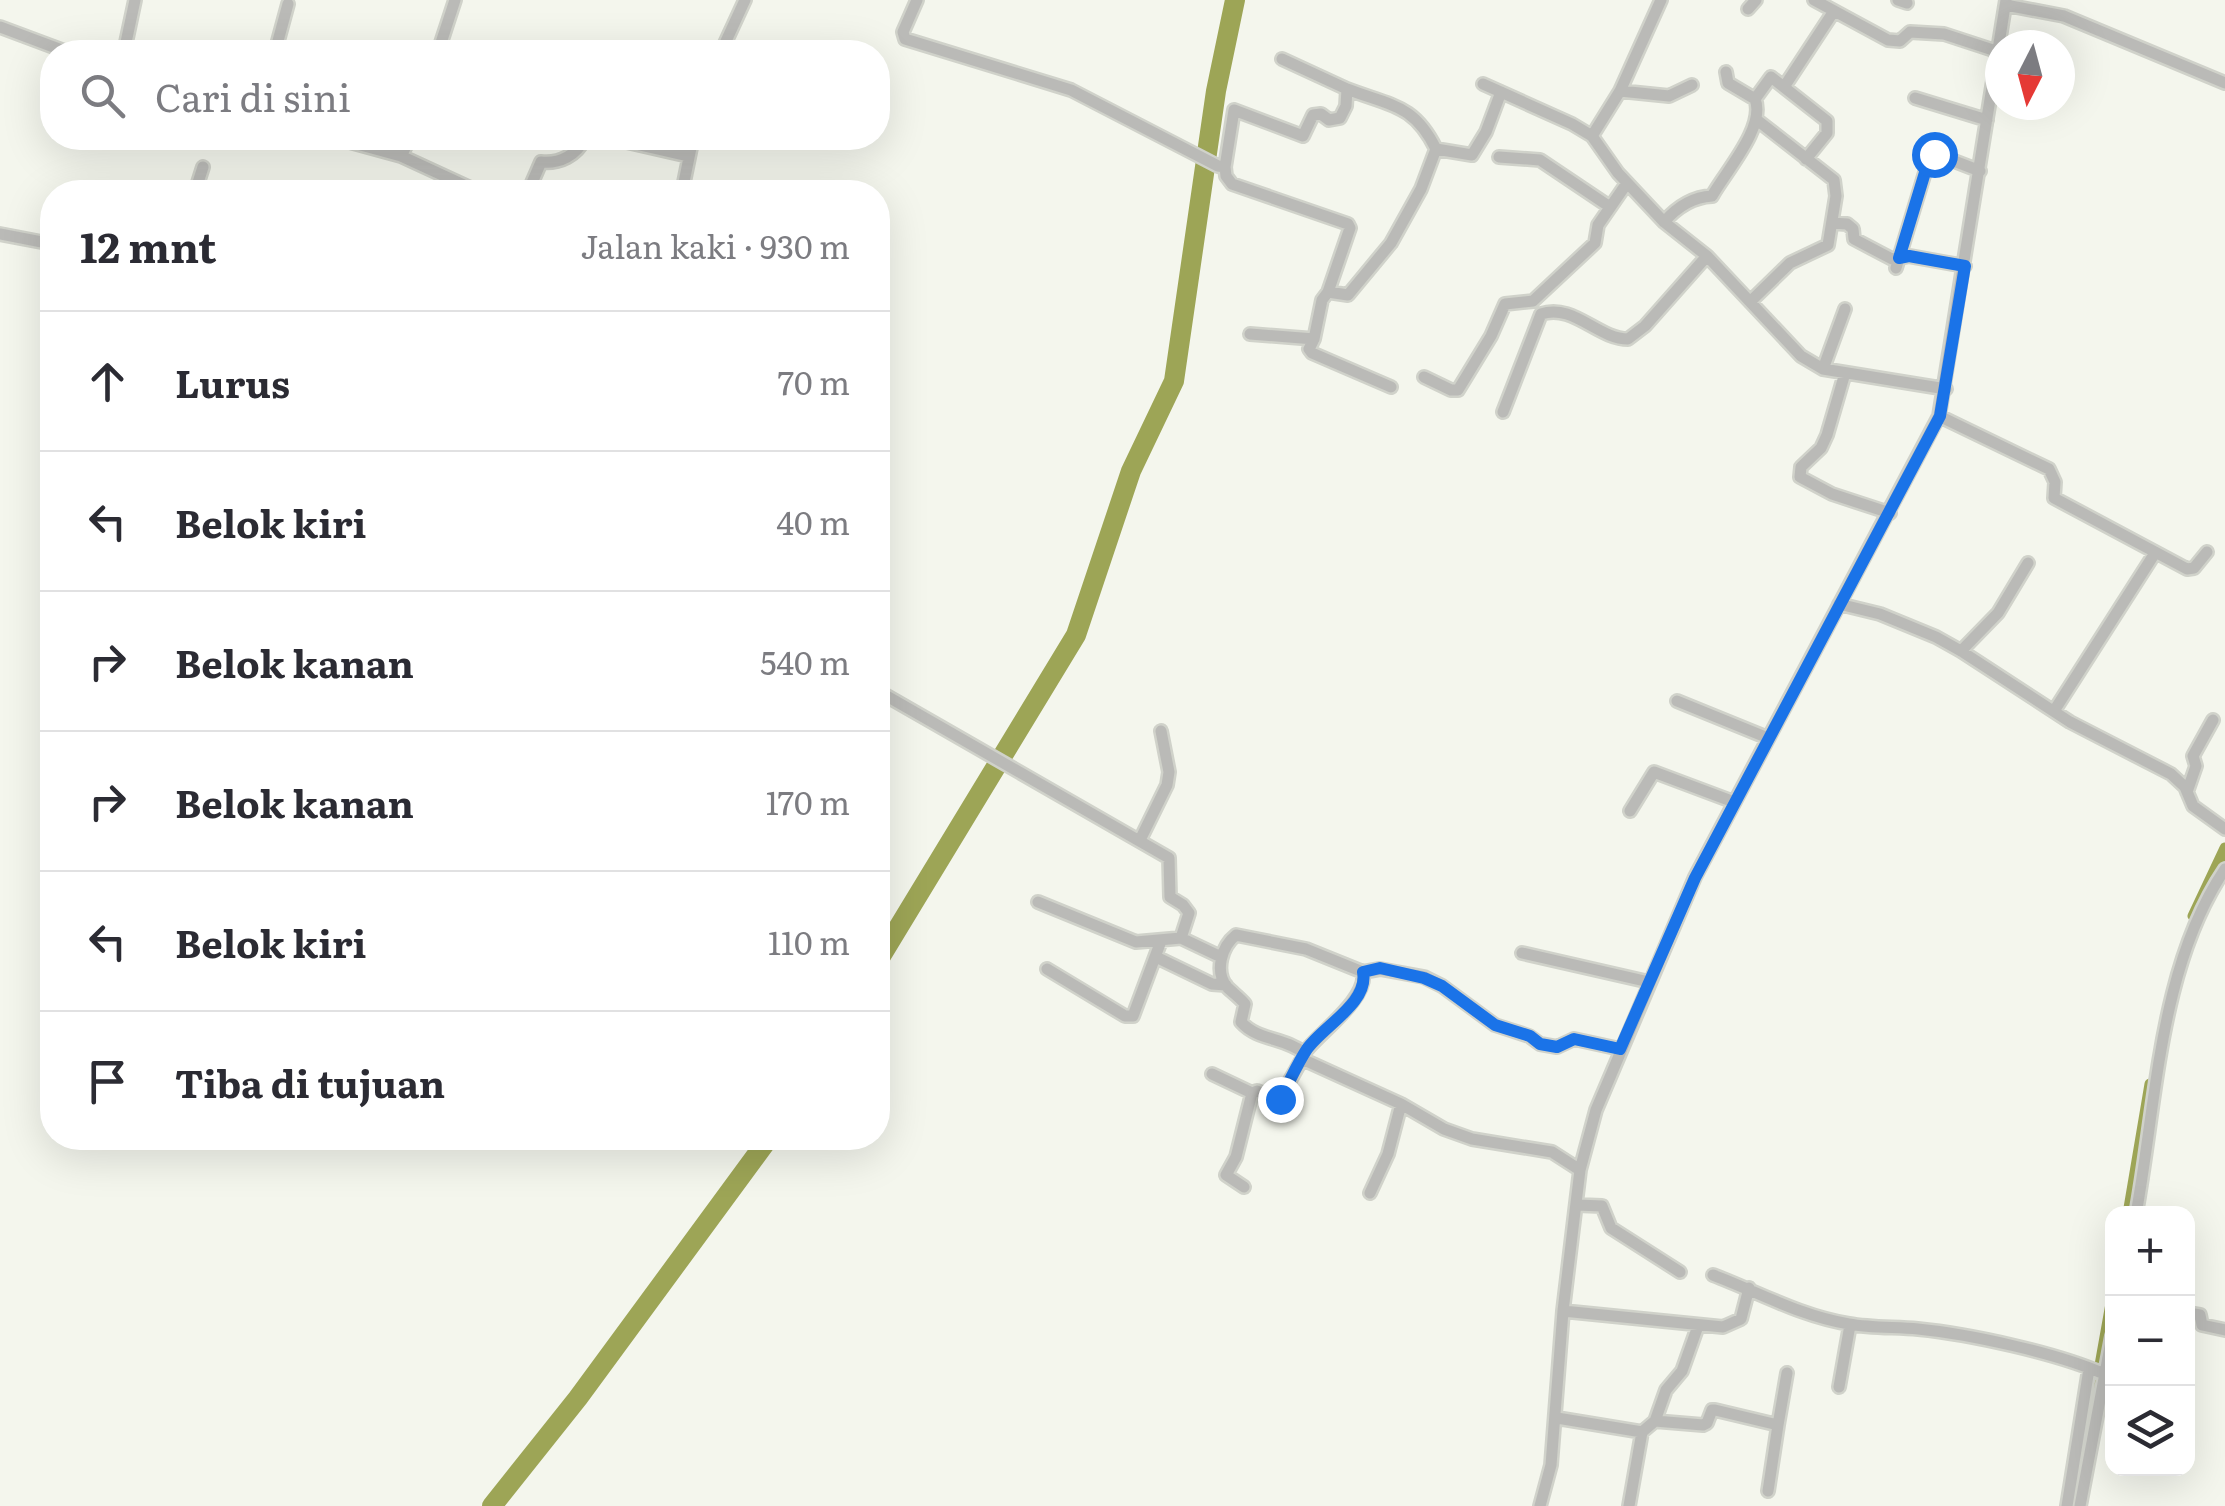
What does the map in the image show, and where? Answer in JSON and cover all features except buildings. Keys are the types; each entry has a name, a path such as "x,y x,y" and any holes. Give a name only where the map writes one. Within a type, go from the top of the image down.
{"street":[{"path":"127,40 135,0"},
{"path":"442,40 455,0"},
{"path":"727,40 745,0"},
{"path":"918,0 903,32 905,38 1072,90 1222,167"},
{"path":"1592,136 1620,91 1661,0"},
{"path":"1814,0 1888,40 1900,42 1910,32 1936,33 1985,48"},
{"path":"2002,30 2006,2 2064,16 2225,83"},
{"path":"278,40 288,4"},
{"path":"1784,88 1834,12"},
{"path":"0,27 40,42"},
{"path":"1282,60 1411,112 1436,149 1421,189 1384,254 1348,295 1328,292"},
{"path":"1664,222 1684,204 1699,196 1712,196 1757,120 1755,99 1728,82 1726,72"},
{"path":"1755,99 1771,76 1827,121 1827,133 1806,159"},
{"path":"1483,84 1592,136 1627,183 1664,222 1707,256 1802,356 1822,369 1946,389"},
{"path":"1620,91 1669,96 1692,85"},
{"path":"1347,89 1346,106 1340,118 1329,120 1321,114 1314,115 1304,136 1234,110 1222,167 1232,184 1348,224 1350,228 1322,300 1309,349 1391,387"},
{"path":"1436,149 1472,155 1486,132 1501,92"},
{"path":"1915,98 1985,119"},
{"path":"1751,301 1790,263 1826,247 1836,196 1834,180 1757,120"},
{"path":"1540,1506 1551,1466 1557,1418 1563,1311 1580,1170 1596,1110 1695,878 1940,416 1988,120"},
{"path":"379,150 453,180"},
{"path":"401,156 404,150"},
{"path":"533,180 540,162 553,163 576,150"},
{"path":"662,150 688,156"},
{"path":"684,180 690,150"},
{"path":"1897,263 1932,154 1980,171"},
{"path":"1499,157 1540,160 1610,207"},
{"path":"198,180 202,167"},
{"path":"1424,378 1458,390 1506,304 1534,301 1595,243 1598,225 1627,183"},
{"path":"1832,223 1847,224 1853,229 1854,239 1897,263"},
{"path":"0,234 40,242"},
{"path":"1534,301 1550,311 1628,339 1645,326 1707,256"},
{"path":"1897,263 1909,256 1965,266"},
{"path":"1822,369 1845,309"},
{"path":"1504,412 1540,316 1550,311"},
{"path":"1250,334 1314,339"},
{"path":"1845,373 1827,435 1821,448 1801,467 1800,477 1832,494 1890,513"},
{"path":"1940,416 2049,469 2054,476 2057,501 2154,553 2190,569 2207,552"},
{"path":"2054,711 2154,553"},
{"path":"1961,651 1998,614 2028,563"},
{"path":"1839,604 1880,614 1961,651 2054,711 2182,781 2193,806 2224,829"},
{"path":"890,698 1170,859 1170,897 1184,904 1189,914 1180,938"},
{"path":"1677,701 1768,738"},
{"path":"2188,792 2196,766 2193,756 2212,720"},
{"path":"1140,840 1168,785 1170,772 1161,731"},
{"path":"1630,811 1654,772 1734,802"},
{"path":"2137,1206 2170,1001 2206,897 2225,870"},
{"path":"1038,902 1136,942 1180,938 1221,957"},
{"path":"1580,1170 1552,1152 1472,1139 1444,1129 1303,1056 1292,1044 1246,1028 1241,1022 1244,1002 1226,986 1221,957 1232,937 1238,935 1306,949 1363,972 1380,968 1424,978 1442,986 1495,1025 1530,1036 1540,1044 1557,1047 1574,1039 1620,1049"},
{"path":"1047,969 1130,1017 1138,1012 1161,941"},
{"path":"1522,953 1649,982"},
{"path":"1156,957 1212,984 1226,986"},
{"path":"1244,1187 1226,1175 1236,1157 1252,1094 1256,1090 1279,1100 1303,1056 1354,999 1364,982 1363,972"},
{"path":"1212,1074 1252,1094"},
{"path":"1370,1193 1388,1154 1401,1104"},
{"path":"1577,1204 1602,1206 1611,1228 1680,1272"},
{"path":"1713,1275 1749,1288 1768,1300 1850,1324 1923,1330 1992,1342 2096,1371"},
{"path":"1563,1311 1723,1327 1740,1319 1749,1288"},
{"path":"2195,1314 2200,1315 2202,1325 2225,1330"},
{"path":"1839,1387 1850,1324"},
{"path":"1655,1420 1666,1390 1682,1370 1698,1326"},
{"path":"2067,1506 2096,1371 2105,1351"},
{"path":"2080,1506 2096,1371"},
{"path":"1768,1491 1786,1373"},
{"path":"1629,1506 1642,1432 1655,1420 1703,1425 1715,1410 1778,1425"},
{"path":"1557,1418 1642,1432"}],"waterway":[{"path":"890,941 1076,635 1131,471 1174,381 1216,91 1235,0"},
{"path":"2193,916 2225,848"},
{"path":"2129,1206 2150,1084"},
{"path":"492,1506 578,1398 760,1150"},
{"path":"2082,1466 2105,1337"}],"route":[{"path":"1280,1099 1304,1052 1344,1012 1363,985 1363,972 1380,968 1405,972 1442,986 1495,1025 1530,1036 1537,1043 1557,1047 1574,1039 1620,1049 1695,878 1940,416 1965,266 1909,256 1899,258 1930,156 1934,154"}]}
